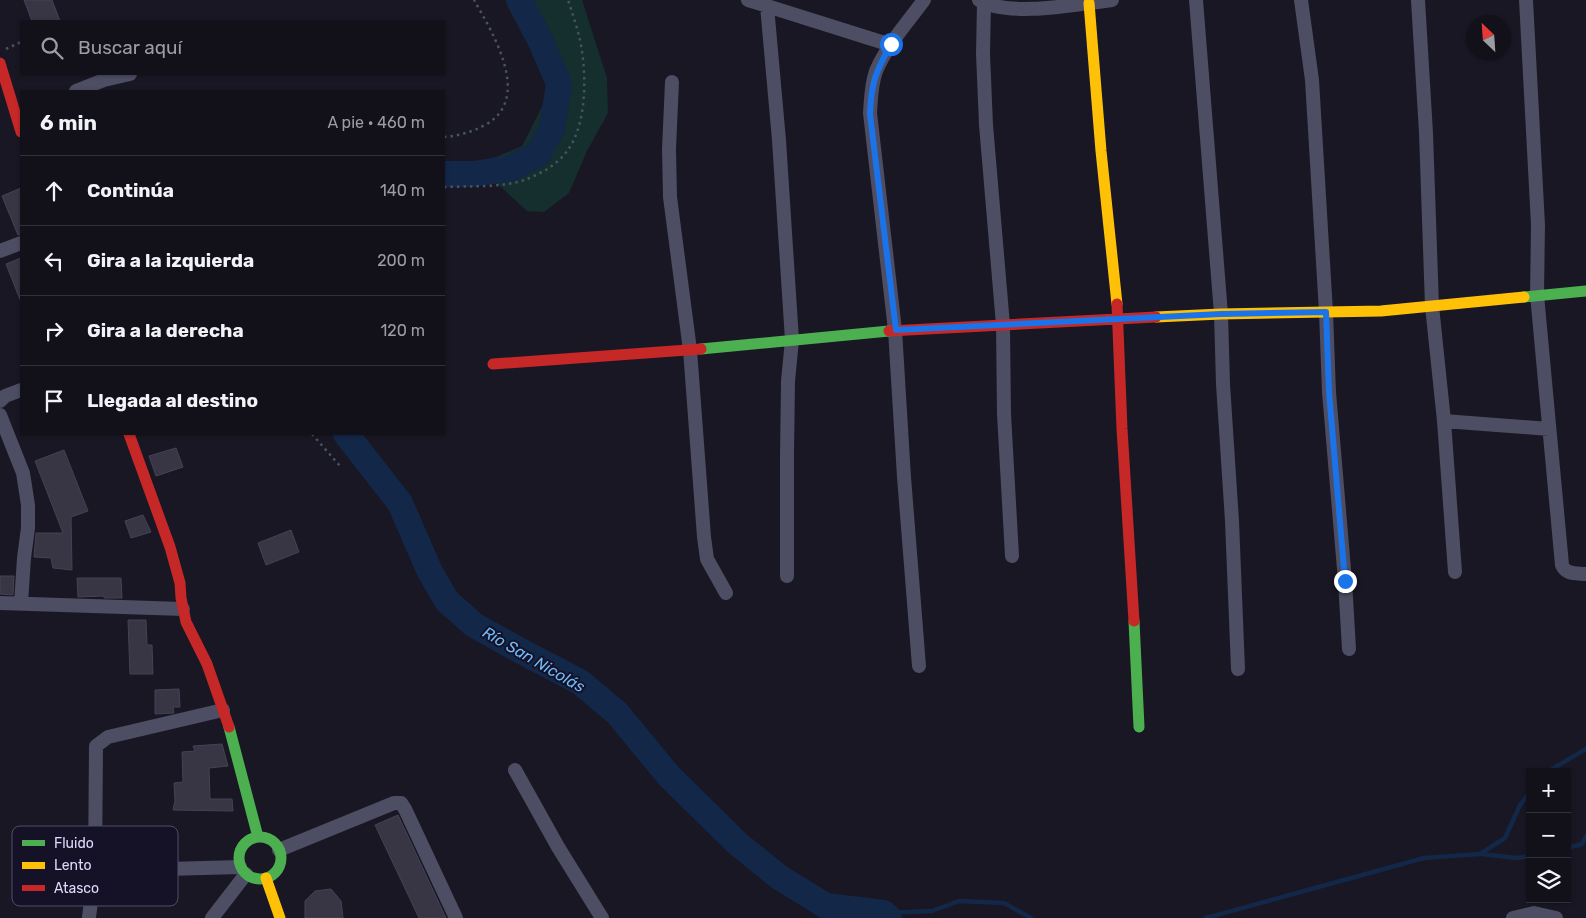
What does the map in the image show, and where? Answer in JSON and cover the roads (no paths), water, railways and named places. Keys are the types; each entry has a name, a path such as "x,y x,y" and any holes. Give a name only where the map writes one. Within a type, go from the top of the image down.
{"street":[{"path":"748,0 891,44"},
{"path":"919,666 904,477 896,330 870,114 871,93 876,71 891,44 924,0"},
{"path":"1012,556 1004,414 1003,325 986,124 981,1 1009,8 1112,0"},
{"path":"1196,0 1221,314 1238,669"},
{"path":"1302,0 1312,80 1329,392 1345,571 1349,649"},
{"path":"1418,0 1432,306 1444,421 1455,572"},
{"path":"1526,0 1538,225 1537,295 1562,564 1569,573 1586,574"},
{"path":"1089,3 1101,151 1118,319 1122,429 1139,726"},
{"path":"767,6 779,140 792,340 788,381 787,576"},
{"path":"0,63 19,113"},
{"path":"79,90 104,80 126,75"},
{"path":"672,82 669,149 670,197 690,350 707,559 726,593"},
{"path":"0,251 20,243"},
{"path":"493,364 690,350 896,330 1221,314 1382,311 1586,291"},
{"path":"0,401 5,396 20,390"},
{"path":"0,415 23,474 28,505 28,528 21,603"},
{"path":"1444,421 1549,429"},
{"path":"129,435 173,556 186,622 207,664 230,730 258,837"},
{"path":"0,603 183,609"},
{"path":"95,826 96,746 108,737 223,710"},
{"path":"515,770 558,848 602,918"},
{"path":"279,850 400,802 456,918"},
{"path":"178,871 243,871 259,879 266,878 272,875 280,864 279,850 270,840 258,837 251,839 241,848 239,861 243,871"},
{"path":"212,918 243,871"},
{"path":"266,878 280,918"},
{"path":"1513,918 1534,913 1556,918"}],"waterway":[{"name":"Río San Nicolás","path":"445,174 473,174 512,168 538,154 552,128 559,84 541,42 519,0"},
{"name":"Río San Nicolás","path":"347,435 400,503 430,572 447,601 474,625 580,682 617,713 669,776 737,843 779,877 826,906 884,913 889,918"},
{"path":"1554,768 1586,749"},
{"path":"1206,918 1424,858 1480,854 1505,838 1520,805 1526,797"},
{"path":"1571,847 1582,844 1586,836"},
{"path":"1481,854 1518,858 1526,857"},
{"path":"884,913 932,911 959,901 1004,903 1031,918"}]}
